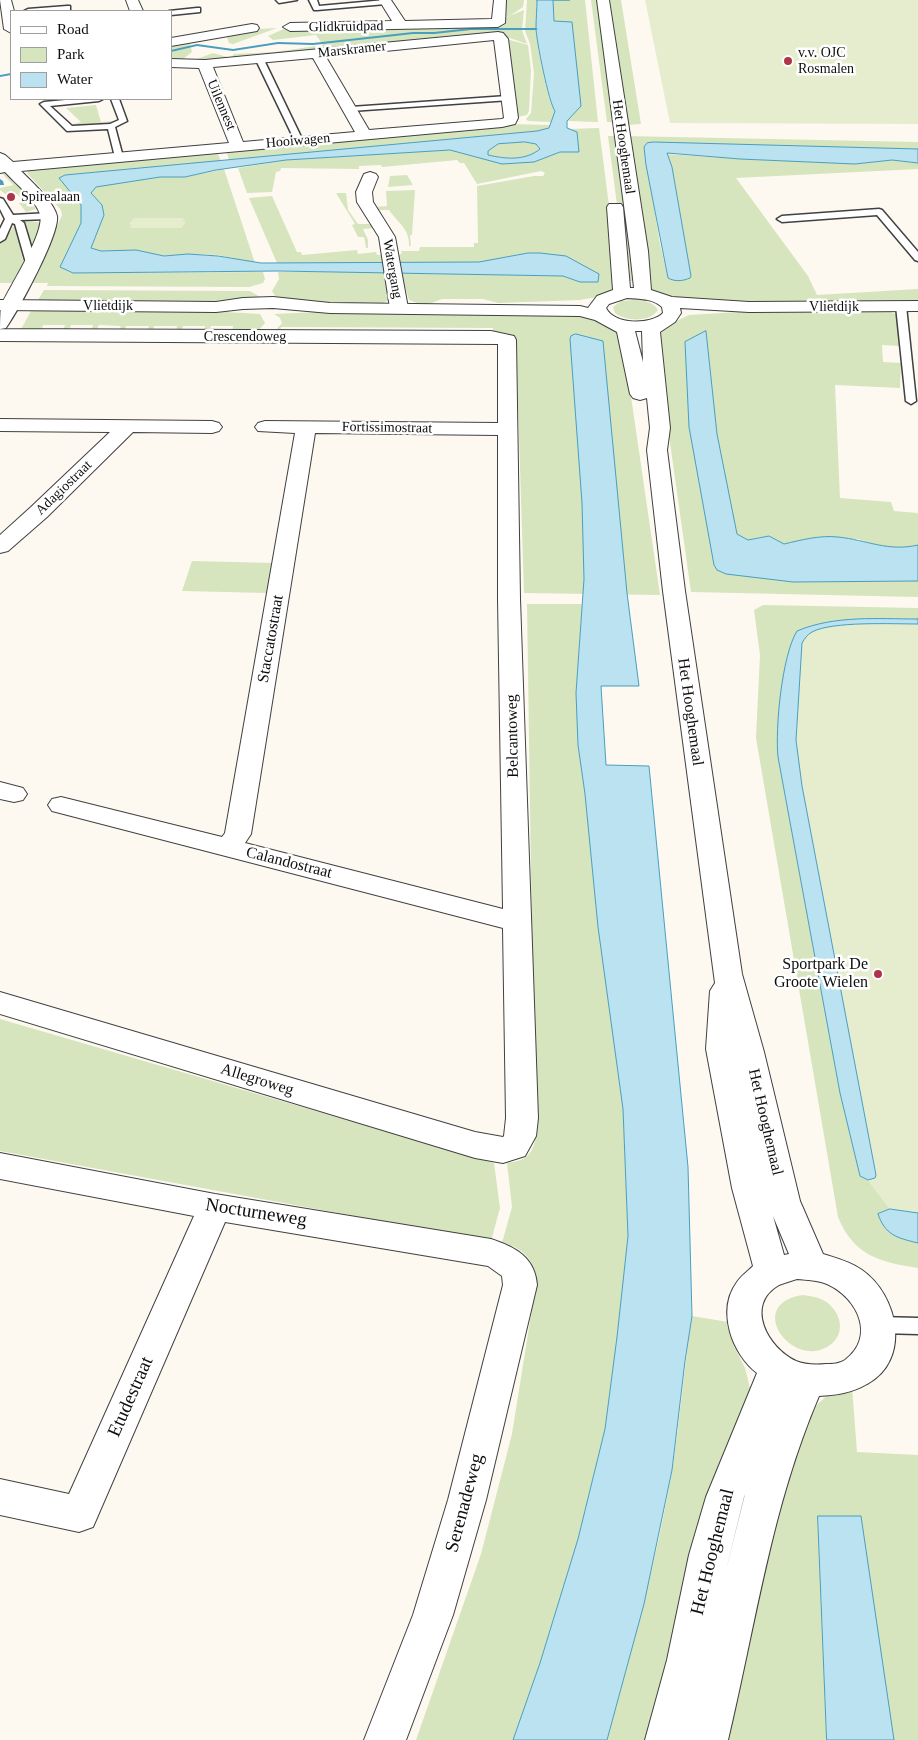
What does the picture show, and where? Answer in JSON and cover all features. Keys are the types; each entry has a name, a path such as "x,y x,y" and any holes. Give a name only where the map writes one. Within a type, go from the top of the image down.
{"street":[{"name":"Glidkruidpad","path":"290,27 498,23 500,0"},
{"path":"589,0 594,46"},
{"name":"Het Hooghemaal","path":"603,0 639,251 643,294"},
{"path":"386,1 401,24"},
{"path":"172,42 252,28"},
{"name":"Marskramer","path":"172,63 205,64 260,60 498,36"},
{"name":"Hooiwagen","path":"3,164 238,147 510,121 501,39 498,36"},
{"path":"318,54 351,109 364,135"},
{"name":"Uilennest","path":"205,64 238,147"},
{"path":"0,324 5,306 31,263 48,227 50,216 44,205 3,164"},
{"name":"Watergang","path":"370,177 363,196 368,210 385,230 399,308"},
{"name":"Het Hooghemaal","path":"614,196 622,294"},
{"path":"606,312 622,294 643,294 662,299 666,313"},
{"name":"Vlietdijk","path":"5,306 216,306 230,310 283,312 330,308 580,311 606,312 639,326 666,313 749,307 910,306"},
{"name":"Het Hooghemaal","path":"606,312 625,330 629,338 646,427 657,450"},
{"name":"Het Hooghemaal","path":"666,313 651,330 650,338 660,428 657,450 675,600 727,974 749,1052 783,1201 811,1266"},
{"name":"Crescendoweg","path":"0,335 491,337"},
{"name":"Belcantoweg","path":"491,337 507,340 509,343 509,599 522,1118 520,1136 514,1146"},
{"path":"0,425 212,427"},
{"name":"Adagiostraat","path":"0,546 39,512 127,427"},
{"name":"Fortissimostraat","path":"265,427 509,429"},
{"name":"Staccatostraat","path":"228,848 238,834 306,427"},
{"name":"Calandostraat","path":"61,805 517,922"},
{"name":"Het Hooghemaal","path":"727,974 720,1050 748,1188 772,1271"},
{"name":"Allegroweg","path":"0,1003 475,1145 502,1150 514,1146"},
{"name":"Nocturneweg","path":"0,1166 215,1206 482,1252 496,1255 511,1262"},
{"name":"Etudestraat","path":"0,1497 78,1514 215,1206"},
{"name":"Serenadeweg","path":"385,1740 433,1615 467,1500 520,1285 520,1275 511,1262"},
{"path":"798,1265 811,1266 827,1269 843,1276 856,1286 867,1297 875,1310 879,1325 879,1339 875,1352 867,1363 841,1379 825,1382 793,1375 764,1360 754,1349 743,1323 746,1298 761,1278 772,1271 798,1265"},
{"name":"Het Hooghemaal","path":"666,1740 687,1660 709,1555 725,1497 793,1375"},
{"name":"Het Hooghemaal","path":"707,1740 724,1674 747,1560 766,1489 786,1430 793,1375"}],"lane":[{"path":"66,0 67,10"},
{"path":"279,1 293,0"},
{"path":"313,0 317,8 386,1"},
{"path":"172,12 197,10"},
{"path":"260,60 298,141"},
{"path":"351,109 508,98"},
{"path":"88,100 44,104 70,129 111,126 123,121 115,100"},
{"path":"111,126 119,157"},
{"path":"0,201 5,219 0,239"},
{"path":"782,220 879,212 918,258"},
{"path":"5,219 50,216"},
{"path":"5,219 19,223 31,263"},
{"path":"910,306 912,401"},
{"path":"879,1325 918,1326"}],"green space":[{"path":"503,0 524,0 523,7 508,17 501,17"},
{"path":"527,0 537,0 536,28 538,45 546,85 555,111 551,122 528,121 526,119 531,113 534,73 530,44 525,31"},
{"path":"553,0 585,0 598,122 567,121 574,112 571,22 554,22"},
{"path":"591,0 598,0 615,122 607,122"},
{"path":"609,0 621,0 641,124 627,125"},
{"name":"v.v. OJC Rosmalen","path":"645,0 918,0 918,124 670,123"},
{"path":"524,10 522,30 527,44 504,36 218,62 194,60 213,53 231,58 234,54 275,52 323,45 316,35 273,40 268,36 284,29 399,28 502,19"},
{"path":"277,28 233,44 229,43 226,34"},
{"path":"221,35 190,44 192,52 182,60 172,62 172,44"},
{"path":"503,38 528,45 531,70 529,111 527,115 513,118"},
{"path":"96,105 101,122 112,122 70,125 81,122 66,108"},
{"path":"508,124 550,125 549,128 537,131 229,160 226,150"},
{"path":"599,128 617,280 614,288 606,294 580,300 498,303 483,299 442,299 429,304 420,304 409,300 401,273 563,276 580,282 528,253 479,262 399,263 398,256 402,253 401,251 419,251 420,247 474,247 474,243 478,243 477,186 543,176 545,173 541,171 477,184 464,163 460,163 457,160 382,167 381,165 359,166 359,169 281,168 280,171 276,172 272,192 247,193 238,168 286,160 450,150 476,157 534,162 560,152 579,152 567,129"},
{"path":"608,136 617,136 637,281 627,281"},
{"path":"625,136 918,142 918,149 644,147 660,244 668,278 685,280 691,276 672,167 666,154 855,164 892,160 918,163 918,169 736,178 808,276 817,295 918,289 918,303 758,303 680,299 652,290 647,283"},
{"path":"525,142 536,144 540,149 528,156 515,158 488,155 488,151 498,144"},
{"path":"217,152 221,161 65,175 60,178 81,205 81,223 60,267 73,273 263,272 265,279 263,283 249,287 47,286 48,283 32,283 62,215 61,210 27,173 30,168"},
{"path":"224,169 255,263 218,255 188,254 164,256 136,250 101,251 91,248 104,215 102,205 91,193 96,187 160,177 185,177"},
{"path":"1,172 9,173 37,203 33,205 36,209 26,212 19,203 24,201 17,194 8,196 0,190 0,188 13,185"},
{"path":"407,175 413,185 388,187 390,176"},
{"path":"415,190 412,235 410,235 411,246 409,246 405,230 389,210 377,210 375,207 387,206 386,191"},
{"path":"336,193 346,193 348,210 358,224 372,224 374,228 363,229 368,240 368,248 366,248 364,237 358,237 352,225 355,224"},
{"path":"272,196 297,252 301,252 302,255 357,250 358,254 376,252 377,255 382,255 384,263 277,263 249,198"},
{"path":"134,218 184,218 183,221 186,221 182,228 130,228 131,224 129,224"},
{"path":"25,221 38,222 43,226 32,249"},
{"path":"15,224 24,265 15,283 0,283 0,243"},
{"path":"278,272 386,272 389,300 381,304 325,304 277,299 272,291 279,279"},
{"path":"44,290 250,291 262,298 217,303 38,300"},
{"path":"633,300 650,303 658,310 643,319 625,318 615,313 613,307 621,301"},
{"path":"772,310 887,310 897,315 899,320 899,346 882,345 883,362 901,363 900,388 835,385 840,498 891,502 894,511 918,513 918,545 906,548 881,547 858,539 809,539 784,544 769,536 748,540 737,534 717,434 706,331 714,565 793,582 918,581 918,597 691,592 655,336 664,327 689,315"},
{"path":"31,311 208,311 260,314 265,323 256,333 232,333 233,326 211,326 209,332 204,332 205,326 183,326 181,332 176,332 177,326 154,326 152,332 147,332 149,326 126,326 124,332 119,331 121,326 99,325 96,331 91,331 93,325 71,325 69,331 63,331 65,325 43,325 41,331 20,331"},
{"path":"319,312 575,314 592,319 622,335 660,595 524,593 516,341 493,334 493,328 281,327 280,333 275,331 282,323 280,318 274,314"},
{"path":"192,561 274,563 268,593 182,591"},
{"path":"527,604 582,604 576,693 578,745 585,794 598,927 623,1109 628,1236 605,1429 578,1539 540,1663 513,1740 416,1740 481,1554 512,1434 537,1277 532,1264 525,1254 502,1243 512,1207 507,1163 526,1157 535,1141"},
{"path":"763,605 918,608 918,619 854,620 778,757 840,1093 860,1176 868,1180 890,1209 878,1214 918,1243 918,1268 880,1260 860,1249 844,1230 838,1217 756,738 760,655 754,610"},
{"name":"Sportpark De Groote Wielen","path":"918,624 918,1213 890,1209 868,1180 876,1175 802,786 796,740 802,643 807,635 821,628 833,626"},
{"path":"0,1019 494,1163 500,1208 491,1241 0,1151"},
{"path":"803,1295 825,1301 831,1306 838,1317 840,1331 838,1337 827,1347 813,1351 799,1349 788,1342 779,1332 775,1321 777,1309 786,1300"},
{"path":"692,1316 728,1322 734,1346 745,1368 750,1388 737,1442 652,1740 607,1740 643,1606 666,1505 675,1452"},
{"path":"852,1387 857,1452 918,1455 918,1740 894,1740 861,1517 818,1516 827,1740 718,1740 775,1503 812,1409 829,1394"}],"water":[{"path":"537,0 553,0 554,21 572,22 581,106 567,121 567,128 577,132 579,152 560,152 534,162 502,164 450,150 286,160 216,170 185,177 160,177 96,187 91,193 102,205 104,215 91,248 101,251 136,250 164,256 188,254 218,256 261,263 479,262 528,253 540,253 566,256 599,274 598,282 580,282 563,276 278,271 73,273 60,267 81,223 81,205 59,178 65,175 537,131 549,128 555,111 546,85 538,45 536,28","holes":["525,142 536,144 540,149 528,156 508,158 488,155 488,151 498,144"]},
{"path":"647,143 918,149 918,163 892,160 855,164 740,159 667,153 672,167 691,276 687,279 676,281 668,278 646,165 644,147"},
{"path":"706,331 717,434 737,534 748,540 769,536 784,544 811,538 831,537 849,538 897,547 918,545 918,581 793,582 726,574 717,570 714,565 689,427 685,342"},
{"path":"576,334 603,341 627,593 639,686 601,686 606,765 649,766 688,1167 692,1316 672,1470 644,1604 607,1740 513,1740 540,1663 578,1539 605,1429 628,1236 623,1109 598,927 585,794 578,745 576,693 584,579 582,503 570,339 571,336"},
{"path":"918,619 918,624 863,624 821,628 810,633 802,643 796,740 802,786 876,1175 875,1178 868,1180 860,1176 840,1093 778,757 779,711 787,657 797,631 826,622 841,620"},
{"path":"890,1209 918,1213 918,1243 898,1237 884,1227 878,1214"},
{"path":"818,1516 861,1516 894,1740 827,1740"}],"waterway":[{"path":"172,51 197,45 233,50 278,43 313,44 413,33 471,29 536,29"},
{"path":"0,76 10,74"}],"place":[{"name":"v.v. OJC Rosmalen","path":"788,61"},
{"name":"Spirealaan","path":"11,197"},
{"name":"Sportpark De Groote Wielen","path":"878,974"}]}
